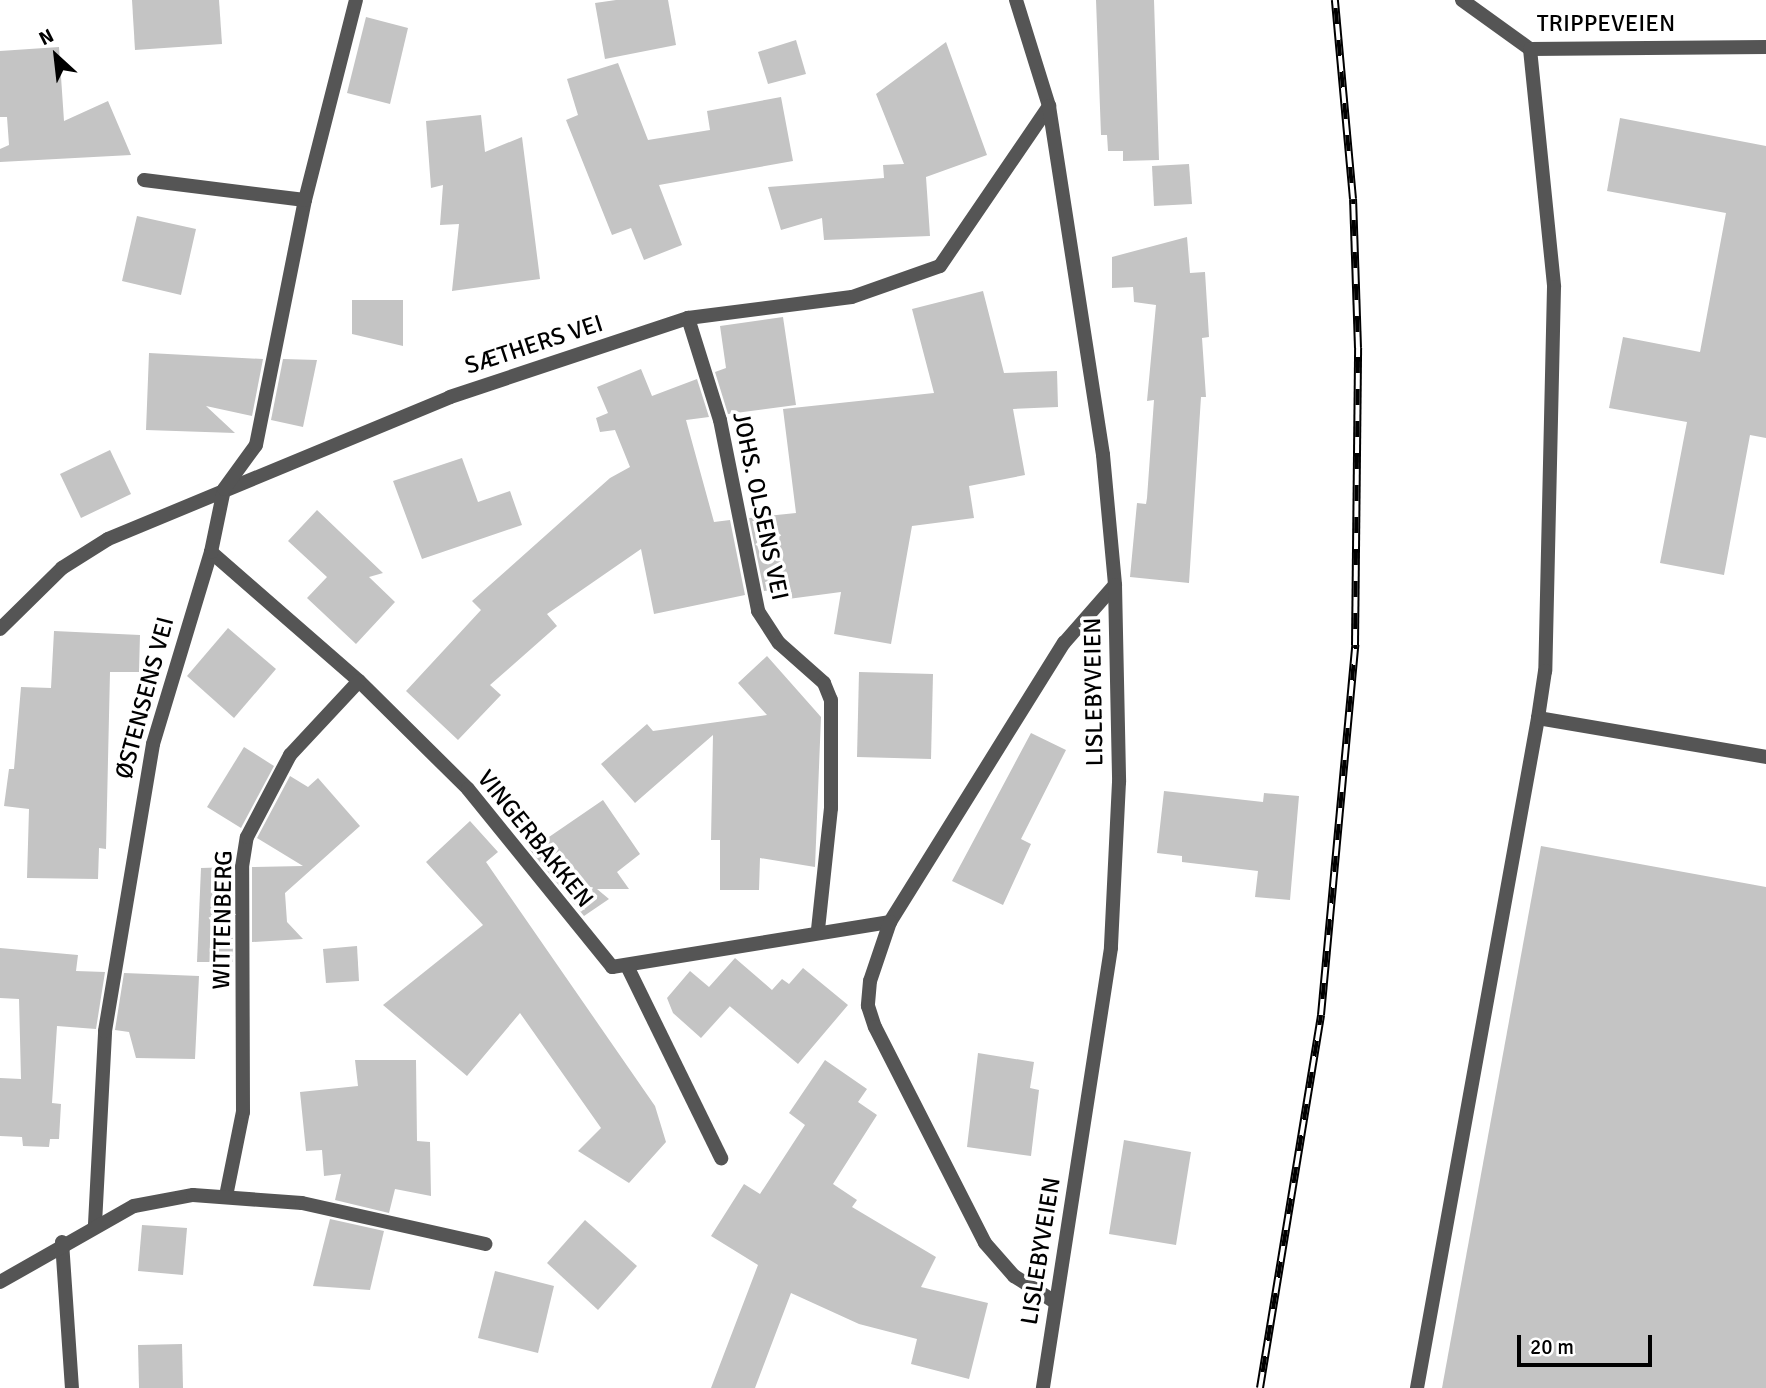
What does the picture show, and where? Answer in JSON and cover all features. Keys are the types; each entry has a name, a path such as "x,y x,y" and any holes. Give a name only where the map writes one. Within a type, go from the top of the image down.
{"street":[{"name":"ØSTENSENS VEI","path":"95,1224 105,1031 131,855 159,718 211,552 223,489 256,445 305,200 356,0"},
{"name":"LISLEBYVEIEN","path":"1016,0 1049,106 1083,307 1115,585 1119,782 1111,948 1043,1388"},
{"name":"TRIPPEVEIEN","path":"1462,0 1530,49 1766,47"},
{"path":"1417,1388 1545,671 1554,287 1530,49"},
{"name":"SÆTHERS VEI","path":"0,629 62,568 108,539 450,397 688,318 852,297 940,267 1049,106"},
{"path":"144,180 305,200"},
{"name":"JOHS. OLSENS VEI","path":"688,318 720,420 758,611 779,643 824,683 831,700 831,808 818,930"},
{"name":"VINGERBAKKEN","path":"211,552 359,681 468,789 601,959 612,967 628,968"},
{"path":"1055,1302 1014,1276 985,1243 875,1027 868,1006 870,981 890,922 1064,643 1115,585"},
{"name":"WITTENBERG","path":"226,1196 243,1112 242,867 247,837 289,755 359,681"},
{"path":"1538,718 1766,757"},
{"path":"721,1158 628,968 818,930 890,922"},
{"path":"0,1282 95,1224 160,1198 226,1196 354,1212 485,1244"},
{"path":"62,1242 72,1388"}],"building":[{"path":"132,0 219,0 222,44 135,50"},
{"path":"616,0 668,0 676,45 605,59 595,3"},
{"path":"1096,0 1154,0 1159,160 1123,161 1123,151 1108,151 1107,135 1101,135"},
{"path":"366,17 408,28 390,104 347,93"},
{"path":"796,40 806,74 768,84 758,52"},
{"path":"946,42 987,155 926,177 930,236 824,240 822,218 781,230 768,187 884,178 883,165 904,164 876,94"},
{"path":"59,47 64,121 108,101 131,155 0,162 0,149 9,145 7,117 0,117 0,51"},
{"path":"618,63 648,140 710,130 707,111 781,97 793,161 659,185 682,245 644,260 631,228 612,235 566,120 578,115 567,79"},
{"path":"481,115 485,152 522,137 540,279 452,291 459,224 440,225 443,185 431,188 426,121"},
{"path":"1620,118 1766,146 1766,438 1750,435 1724,575 1660,563 1687,422 1609,408 1623,337 1700,352 1726,213 1607,191"},
{"path":"1189,164 1192,204 1154,206 1152,166"},
{"path":"137,216 196,229 181,295 122,281"},
{"path":"1187,237 1190,273 1205,272 1209,337 1202,338 1206,397 1201,397 1189,583 1130,577 1137,503 1146,504 1147,498 1154,400 1147,401 1156,305 1134,302 1133,287 1112,288 1112,257"},
{"path":"983,291 1004,373 1057,371 1058,407 1013,409 1025,475 969,486 974,518 912,526 891,644 834,634 841,592 773,601 772,590 764,591 749,518 796,513 783,409 934,393 912,309"},
{"path":"352,300 403,300 403,346 352,334"},
{"path":"783,317 796,405 728,414 715,372 726,368 720,326"},
{"path":"149,353 263,359 252,416 206,406 235,433 146,430"},
{"path":"283,359 317,360 303,427 271,420"},
{"path":"641,369 652,396 697,379 709,417 686,420 714,522 730,520 745,595 654,614 641,549 547,614 557,626 490,685 501,695 458,740 406,691 481,610 472,601 610,478 630,467 615,430 600,432 596,418 608,413 597,387"},
{"path":"110,450 131,494 81,518 60,474"},
{"path":"462,458 478,502 510,491 522,525 422,559 393,481"},
{"path":"317,510 383,573 369,577 395,602 356,644 307,598 327,577 288,541"},
{"path":"228,628 276,669 234,718 187,676"},
{"path":"54,631 140,635 139,672 110,672 106,849 99,848 98,879 27,878 29,809 4,806 9,769 14,769 21,687 51,688"},
{"path":"767,656 821,717 815,867 760,858 759,890 720,890 720,840 711,840 713,735 635,803 601,764 647,724 653,731 767,715 738,683"},
{"path":"859,672 933,674 931,759 857,757"},
{"path":"1031,733 1066,750 1021,839 1031,844 1003,905 952,881"},
{"path":"244,747 274,766 241,828 207,807"},
{"path":"290,776 308,787 318,778 360,826 285,893 287,922 303,939 252,942 252,867 303,866 257,838"},
{"path":"1164,791 1263,802 1264,793 1299,796 1290,900 1255,897 1258,871 1182,862 1182,856 1157,853"},
{"path":"603,800 640,854 617,872 629,889 597,889 609,899 584,916 530,850"},
{"path":"470,821 498,852 486,862 655,1106 666,1142 629,1183 578,1151 601,1128 520,1013 467,1076 383,1005 483,925 426,862"},
{"path":"1541,846 1766,887 1766,1388 1442,1388"},
{"path":"232,867 233,962 197,962 201,868"},
{"path":"357,946 359,981 326,983 323,949"},
{"path":"0,948 78,955 76,971 105,972 96,1029 57,1026 52,1103 61,1104 59,1139 50,1139 49,1147 23,1146 22,1137 0,1136 0,1078 21,1079 19,999 0,998"},
{"path":"735,958 772,990 782,979 789,984 803,968 848,1005 798,1064 730,1006 701,1038 673,1013 667,998 690,971 709,987"},
{"path":"124,973 199,976 195,1059 136,1058 129,1032 115,1030"},
{"path":"978,1053 1034,1062 1030,1088 1039,1090 1031,1156 967,1147"},
{"path":"355,1060 416,1060 417,1141 430,1142 431,1196 395,1189 389,1213 335,1200 341,1174 324,1176 322,1150 306,1151 300,1092 358,1086"},
{"path":"825,1060 867,1089 858,1102 877,1115 833,1184 857,1200 852,1207 936,1257 921,1287 988,1303 969,1379 911,1364 917,1339 859,1324 791,1293 755,1388 711,1388 758,1265 711,1236 744,1184 760,1194 805,1125 789,1113"},
{"path":"1124,1140 1191,1152 1176,1245 1109,1234"},
{"path":"330,1219 384,1231 370,1290 313,1286"},
{"path":"585,1220 637,1266 598,1310 547,1263"},
{"path":"142,1225 187,1228 183,1275 138,1271"},
{"path":"495,1271 554,1286 538,1353 478,1338"},
{"path":"182,1344 183,1388 139,1388 138,1345"}],"railway":[{"path":"1260,1388 1321,1015 1355,645 1358,348 1353,199 1335,0"}]}
